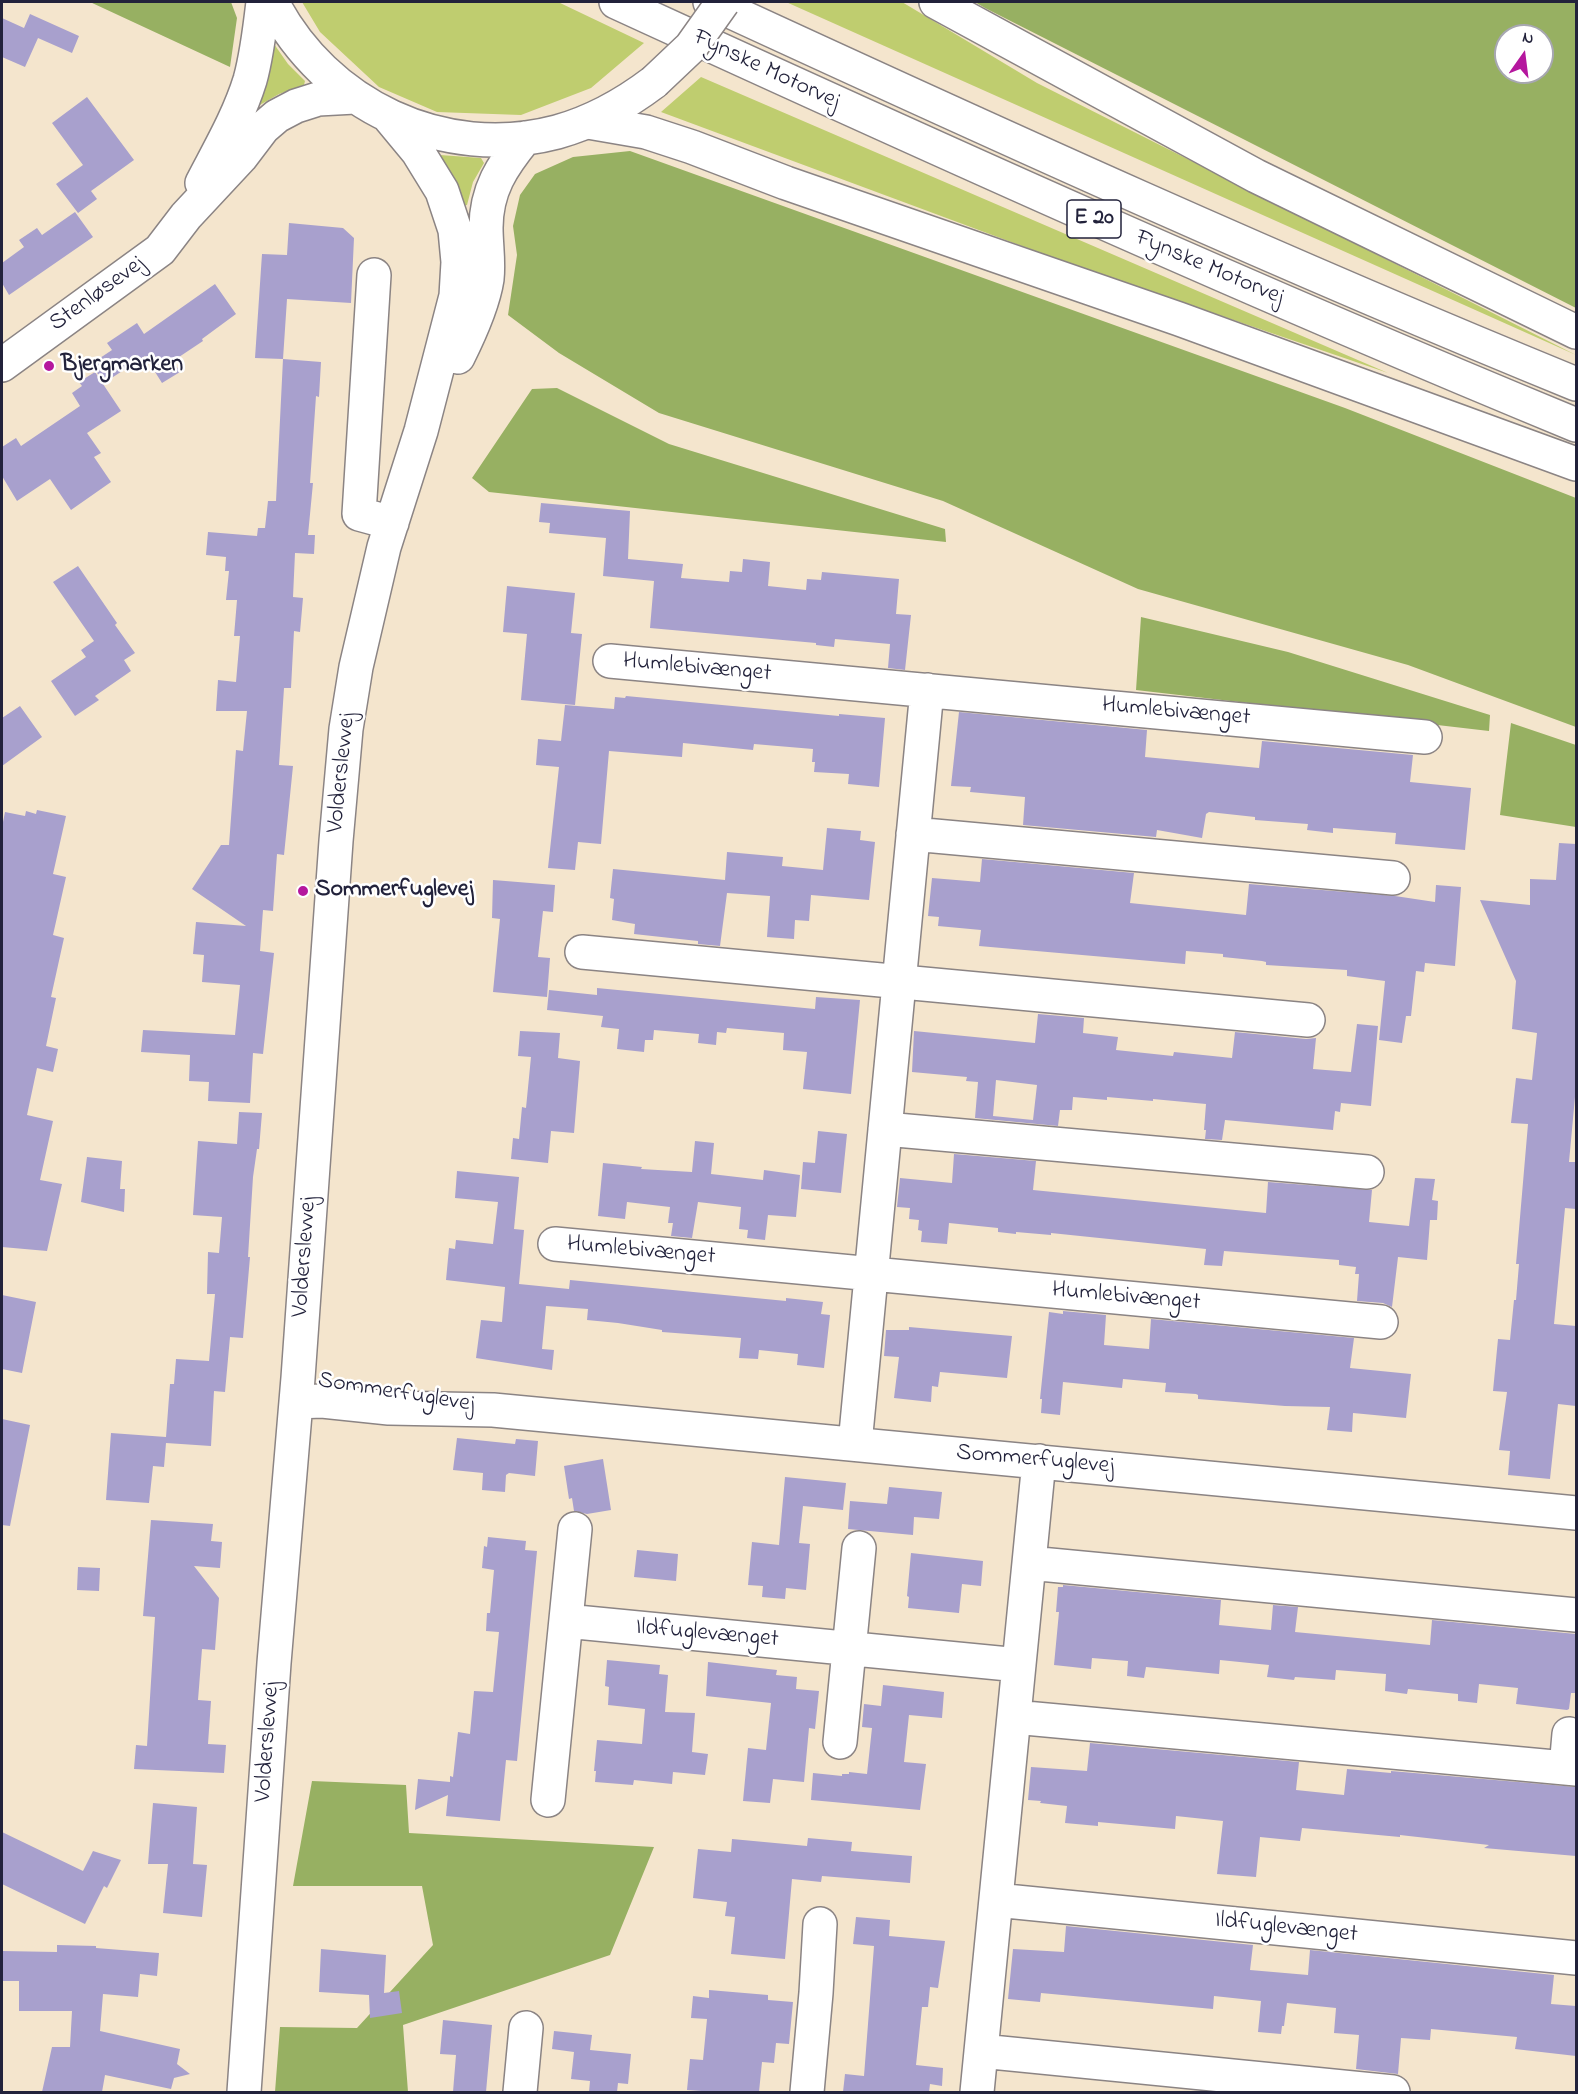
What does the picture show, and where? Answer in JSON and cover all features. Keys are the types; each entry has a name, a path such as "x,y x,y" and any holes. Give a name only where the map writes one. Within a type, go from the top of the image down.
{"main road":[{"name":"Stenløsevej","path":"186,216 236,116 249,81 256,52 263,2"},
{"path":"272,2 302,49 327,75 355,97 389,117 422,129 456,137 491,140 525,138 557,132 588,122 634,97 654,82 691,47 723,2"},
{"name":"Fynske Motorvej","path":"616,2 1189,262 1576,425"},
{"name":"Fynske Motorvej","path":"710,2 1204,225 1576,384"},
{"path":"936,2 1256,176 1576,332"},
{"name":"Stenløsevej","path":"2,364 160,250 186,216 241,157 263,128 277,116 296,106 318,99 355,97"},
{"name":"Volderslevvej","path":"244,2092 274,1663 297,1390 335,852 346,729 356,667 392,523 421,431 456,296 458,262 455,230 442,191 418,153 389,117"},
{"path":"588,122 646,132 692,147 786,183 1179,319 1576,464"},
{"name":"Volderslevvej","path":"421,431 466,341 479,307 487,278 487,201 507,160 525,138"},
{"path":"374,275 359,514 392,523"},
{"name":"Humlebivænget","path":"610,661 1425,737"},
{"path":"855,1444 927,690"},
{"path":"913,834 1393,878"},
{"path":"582,952 1308,1020"},
{"path":"885,1129 1367,1172"},
{"name":"Humlebivænget","path":"555,1244 1381,1322"},
{"name":"Sommerfuglevej","path":"297,1390 388,1390 493,1410 1576,1513"},
{"path":"977,2092 1039,1461"},
{"path":"548,1800 574,1529"},
{"path":"840,1742 859,1548"},
{"path":"1029,1563 1576,1615"},
{"name":"Ildfuglevænget","path":"566,1621 1019,1665"},
{"path":"1014,1717 1571,1768 1569,1734"},
{"name":"Ildfuglevænget","path":"996,1900 1576,1958"},
{"path":"807,2092 820,1924"},
{"path":"519,2092 526,2028"},
{"path":"981,2051 1393,2092"}],"green space":[{"path":"90,2 231,2 237,18 230,67"},
{"path":"302,2 558,2 644,43 591,88 521,115 437,112 379,87 320,32"},
{"path":"786,2 902,2 1037,83 1576,355"},
{"path":"975,2 1576,2 1576,308 985,8"},
{"path":"274,44 288,64 305,81 304,85 279,94 258,106 270,47"},
{"path":"701,77 1388,373 1073,265 661,112"},
{"path":"630,151 1345,408 1576,498 1576,727 1408,665 1138,589 943,501 659,413 559,353 508,315 517,255 513,226 520,195 535,174 573,157"},
{"path":"440,155 481,158 484,163 473,182 467,205 463,206 437,158"},
{"path":"557,388 669,444 945,529 946,542 489,492 472,478 532,389"},
{"path":"1141,617 1288,652 1490,715 1489,731 1136,690"},
{"path":"1511,723 1576,745 1576,827 1500,815"},
{"path":"312,1781 406,1785 409,1833 654,1847 610,1955 403,2025 408,2092 275,2092 280,2027 357,2028 433,1945 422,1886 293,1886"}],"building":[{"path":"30,14 79,36 72,53 38,38 25,67 2,57 2,18 24,28"},
{"path":"87,97 134,160 91,191 97,199 78,213 56,184 83,165 52,123"},
{"path":"75,212 93,237 9,295 2,283 2,263 24,247 19,240 37,228 42,235"},
{"path":"289,223 343,228 354,238 351,303 287,299 283,359 255,358 262,254 287,255"},
{"path":"215,284 236,314 202,339 203,341 173,361 180,372 162,383 145,356 104,383 91,364 112,350 107,343 137,323 144,334"},
{"path":"283,359 321,362 319,397 316,396 310,483 313,483 308,535 315,535 314,554 295,553 293,597 303,598 300,632 294,631 291,688 284,688 279,765 293,766 284,855 277,854 273,911 263,910 260,951 274,953 263,1054 253,1053 250,1103 208,1101 209,1082 189,1081 190,1055 141,1052 143,1030 235,1035 240,985 202,982 204,955 193,954 196,922 246,926 192,889 221,845 229,845 236,750 243,751 247,711 216,711 218,680 236,682 240,636 234,636 237,600 226,600 229,571 225,571 226,557 206,555 208,532 257,536 258,528 265,528 268,501 276,501"},
{"path":"95,372 121,411 87,433 101,453 94,457 111,482 71,510 50,479 17,501 2,476 2,447 16,438 21,446 80,406 72,393 82,386 79,382"},
{"path":"541,503 630,511 628,559 683,564 681,578 729,582 730,571 742,572 743,559 770,562 768,586 806,590 807,579 821,580 822,572 899,579 896,614 911,615 905,670 888,668 890,644 835,639 834,647 816,645 816,643 650,628 654,581 603,576 606,538 549,533 550,523 539,522"},
{"path":"78,566 135,653 124,660 131,671 95,696 99,700 75,716 51,681 86,657 81,650 94,641 53,582"},
{"path":"507,586 575,593 571,633 582,634 575,705 521,700 527,634 503,632"},
{"path":"626,696 839,716 839,714 885,718 879,787 848,784 849,774 814,772 813,749 754,744 753,750 683,743 682,757 609,751 601,844 578,842 575,870 548,868 559,767 536,765 538,739 561,741 565,705 614,709 615,697 625,698"},
{"path":"20,706 42,737 2,766 2,718"},
{"path":"959,712 1147,730 1145,757 1259,768 1262,741 1413,755 1410,782 1471,788 1465,850 1395,844 1396,833 1333,828 1333,833 1307,830 1308,824 1255,820 1255,817 1209,812 1206,814 1202,838 1157,830 1156,837 1023,825 1025,797 970,792 971,787 951,786"},
{"path":"37,810 66,816 53,874 66,877 53,935 64,938 51,997 56,998 46,1046 58,1049 53,1072 37,1068 27,1115 53,1121 40,1180 62,1184 47,1251 2,1247 2,827 5,812 25,816 26,811 36,814"},
{"path":"827,828 861,831 860,840 875,842 869,900 811,895 809,921 795,920 794,939 767,937 770,896 727,893 720,946 698,944 698,941 634,934 635,924 612,920 614,899 610,898 613,869 725,880 727,852 783,857 782,866 823,870"},
{"path":"1559,843 1576,844 1576,1086 1569,1162 1576,1162 1576,1209 1565,1208 1554,1324 1576,1326 1576,1406 1558,1404 1550,1479 1508,1475 1510,1451 1499,1450 1507,1392 1493,1391 1498,1339 1510,1340 1514,1300 1516,1300 1519,1264 1516,1264 1528,1124 1511,1123 1516,1078 1532,1080 1537,1033 1512,1029 1516,981 1480,900 1530,905 1530,879 1556,880"},
{"path":"982,859 1134,873 1130,903 1246,915 1249,884 1395,896 1435,902 1436,885 1461,887 1455,966 1425,963 1424,972 1416,971 1411,1016 1406,1016 1402,1043 1379,1040 1385,981 1347,976 1347,970 1266,965 1266,962 1262,961 1223,957 1223,954 1186,951 1185,964 979,946 981,930 938,926 939,917 928,916 932,878 980,882"},
{"path":"493,880 555,885 553,912 543,911 538,957 550,958 547,997 493,992 500,919 492,918"},
{"path":"597,988 815,1009 816,997 860,1000 851,1094 803,1089 807,1052 783,1050 784,1033 727,1028 726,1033 717,1032 716,1045 698,1043 699,1034 654,1030 653,1040 645,1040 644,1052 617,1049 619,1029 601,1027 603,1016 547,1010 549,990 597,995"},
{"path":"1038,1014 1084,1018 1083,1033 1118,1037 1116,1050 1173,1056 1174,1052 1232,1058 1235,1032 1316,1038 1313,1069 1351,1072 1357,1024 1378,1026 1371,1106 1341,1103 1340,1112 1335,1111 1333,1130 1225,1120 1222,1140 1205,1139 1206,1104 1107,1097 1107,1100 1073,1097 1072,1110 1060,1110 1058,1126 975,1118 978,1082 966,1081 967,1077 912,1072 914,1031 1035,1043","holes":["996,1080 1037,1085 1033,1120 993,1116"]},
{"path":"520,1031 560,1033 558,1058 580,1061 574,1133 551,1131 548,1163 511,1159 513,1138 519,1139 522,1107 526,1108 531,1057 518,1056"},
{"path":"239,1112 262,1113 259,1149 257,1149 253,1177 248,1257 250,1257 243,1338 230,1337 225,1392 214,1391 211,1446 166,1443 164,1467 153,1466 149,1503 106,1500 111,1433 166,1437 170,1384 174,1384 176,1359 209,1361 215,1294 207,1294 208,1252 219,1253 222,1217 193,1215 198,1141 237,1144"},
{"path":"818,1131 847,1134 841,1193 801,1189 803,1162 815,1163"},
{"path":"695,1141 714,1143 711,1174 763,1180 764,1170 800,1175 796,1217 768,1215 765,1240 747,1238 748,1230 739,1229 741,1207 698,1202 692,1238 671,1236 673,1223 668,1223 670,1207 627,1202 625,1219 598,1216 603,1163 642,1167 641,1169 692,1172"},
{"path":"954,1154 1036,1161 1033,1190 1266,1213 1268,1182 1372,1190 1369,1222 1409,1226 1415,1178 1435,1179 1432,1200 1438,1201 1437,1220 1430,1220 1427,1260 1398,1257 1392,1307 1383,1303 1357,1301 1359,1274 1355,1274 1356,1267 1339,1265 1339,1260 1224,1251 1222,1266 1204,1265 1206,1249 1051,1233 1051,1235 1016,1232 1016,1234 998,1232 998,1228 949,1223 947,1244 921,1242 922,1231 918,1230 919,1220 909,1219 910,1208 897,1207 900,1178 952,1183"},
{"path":"87,1157 122,1161 120,1189 125,1189 124,1212 81,1202"},
{"path":"457,1171 519,1177 514,1229 524,1230 519,1284 569,1289 570,1280 786,1301 786,1298 823,1302 821,1314 830,1315 824,1368 797,1365 798,1354 759,1350 758,1359 739,1358 741,1338 662,1332 662,1330 587,1320 588,1309 546,1306 542,1349 554,1350 552,1370 476,1358 481,1320 502,1322 505,1287 446,1280 449,1248 455,1249 456,1240 493,1244 498,1202 455,1198"},
{"path":"2,1295 36,1302 22,1373 2,1369"},
{"path":"1063,1311 1106,1315 1104,1345 1149,1349 1151,1319 1354,1338 1350,1368 1411,1374 1406,1418 1353,1413 1352,1432 1327,1430 1330,1407 1198,1399 1196,1394 1165,1392 1166,1383 1123,1379 1122,1388 1063,1382 1060,1415 1041,1413 1042,1399 1040,1399 1049,1312 1063,1314"},
{"path":"909,1327 1012,1336 1007,1378 940,1372 938,1387 932,1386 931,1402 894,1398 899,1357 884,1356 886,1330 909,1330"},
{"path":"2,1419 30,1425 10,1526 2,1525"},
{"path":"457,1438 515,1444 516,1439 538,1441 535,1476 509,1473 506,1475 505,1492 482,1490 483,1473 453,1470"},
{"path":"603,1459 611,1510 587,1514 574,1511 572,1498 569,1499 564,1466"},
{"path":"785,1477 846,1483 843,1510 803,1506 799,1543 810,1544 806,1590 786,1588 785,1599 762,1597 763,1586 748,1585 752,1542 779,1545"},
{"path":"889,1487 942,1492 939,1519 914,1517 913,1535 848,1529 850,1501 887,1504"},
{"path":"151,1520 213,1524 211,1541 222,1542 220,1568 194,1566 219,1598 215,1650 202,1649 198,1700 211,1701 208,1744 226,1745 224,1773 134,1769 136,1745 147,1746 155,1617 143,1616"},
{"path":"488,1537 526,1541 525,1550 537,1551 517,1761 506,1760 500,1821 446,1816 448,1795 415,1810 418,1779 450,1782 450,1776 453,1777 458,1732 470,1734 474,1691 493,1692 499,1632 486,1631 494,1570 482,1568 484,1546 487,1547"},
{"path":"637,1550 678,1554 676,1581 634,1577"},
{"path":"911,1553 983,1561 981,1586 962,1584 959,1613 908,1608"},
{"path":"78,1567 100,1568 99,1591 77,1590"},
{"path":"1063,1585 1221,1600 1219,1625 1271,1630 1273,1605 1298,1607 1295,1632 1430,1645 1432,1620 1576,1634 1576,1693 1571,1693 1567,1710 1516,1704 1518,1688 1479,1684 1477,1703 1458,1701 1458,1694 1408,1689 1407,1694 1385,1691 1386,1674 1336,1670 1335,1680 1295,1677 1294,1680 1267,1677 1269,1665 1220,1660 1219,1674 1146,1667 1144,1678 1127,1676 1128,1661 1092,1658 1091,1669 1054,1665 1059,1612 1056,1612 1058,1587 1063,1587"},
{"path":"607,1660 660,1665 659,1674 668,1675 665,1712 695,1713 692,1752 708,1754 705,1775 673,1772 672,1784 634,1780 633,1785 595,1782 597,1740 642,1744 645,1709 608,1705 609,1687 605,1686"},
{"path":"708,1662 777,1670 776,1675 797,1677 796,1689 819,1691 815,1729 809,1728 804,1782 773,1779 770,1803 743,1801 748,1748 766,1750 771,1703 706,1696"},
{"path":"883,1685 944,1692 942,1718 909,1715 904,1762 926,1764 920,1810 811,1800 813,1773 842,1776 849,1772 867,1774 872,1728 862,1727 864,1704 881,1706"},
{"path":"1090,1743 1299,1762 1296,1790 1344,1795 1347,1769 1576,1787 1576,1856 1484,1848 1489,1845 1400,1835 1400,1837 1302,1828 1300,1841 1260,1837 1256,1877 1217,1874 1223,1821 1176,1816 1175,1829 1098,1822 1098,1826 1065,1823 1067,1806 1028,1800 1031,1767 1087,1771"},
{"path":"153,1803 197,1807 193,1864 207,1865 202,1917 163,1913 168,1864 148,1864"},
{"path":"2,1832 83,1871 93,1851 121,1860 107,1888 104,1886 85,1924 2,1884"},
{"path":"808,1838 852,1842 851,1851 912,1856 910,1883 822,1876 821,1882 792,1879 785,1959 731,1954 735,1917 725,1916 727,1902 693,1898 698,1849 731,1852 732,1839 807,1846"},
{"path":"856,1917 890,1920 889,1936 945,1941 938,1988 930,1987 928,2007 922,2007 916,2065 943,2068 942,2086 930,2084 929,2092 843,2092 845,2074 864,2076 874,1946 853,1944"},
{"path":"1066,1926 1253,1945 1250,1970 1308,1975 1310,1950 1554,1975 1551,2004 1576,2006 1576,2056 1515,2049 1517,2037 1431,2029 1430,2040 1401,2038 1398,2074 1356,2069 1359,2035 1334,2033 1336,2008 1287,2003 1281,2034 1258,2032 1261,2001 1214,1996 1213,2009 1041,1993 1040,2002 1008,1999 1013,1949 1064,1952"},
{"path":"57,1945 96,1946 96,1948 159,1953 157,1976 140,1974 138,1997 103,1994 100,2031 180,2049 177,2064 190,2074 174,2078 171,2089 105,2075 102,2092 42,2092 52,2047 70,2047 72,2011 19,2011 19,1981 2,1981 2,1951 57,1952"},
{"path":"321,1949 386,1955 384,1993 399,1991 402,2013 370,2018 369,1995 319,1992"},
{"path":"709,1990 768,1995 768,2000 793,2002 789,2044 776,2043 774,2063 762,2062 759,2092 687,2090 690,2059 703,2060 707,2019 691,2018 693,1996 709,1998"},
{"path":"443,2020 492,2025 486,2092 453,2092 456,2055 440,2054"},
{"path":"554,2031 592,2035 590,2050 631,2054 628,2084 618,2083 617,2092 589,2092 590,2081 571,2079 574,2052 552,2049"}],"place":[{"name":"Bjergmarken","path":"49,366"},
{"name":"Sommerfuglevej","path":"303,891"}]}
